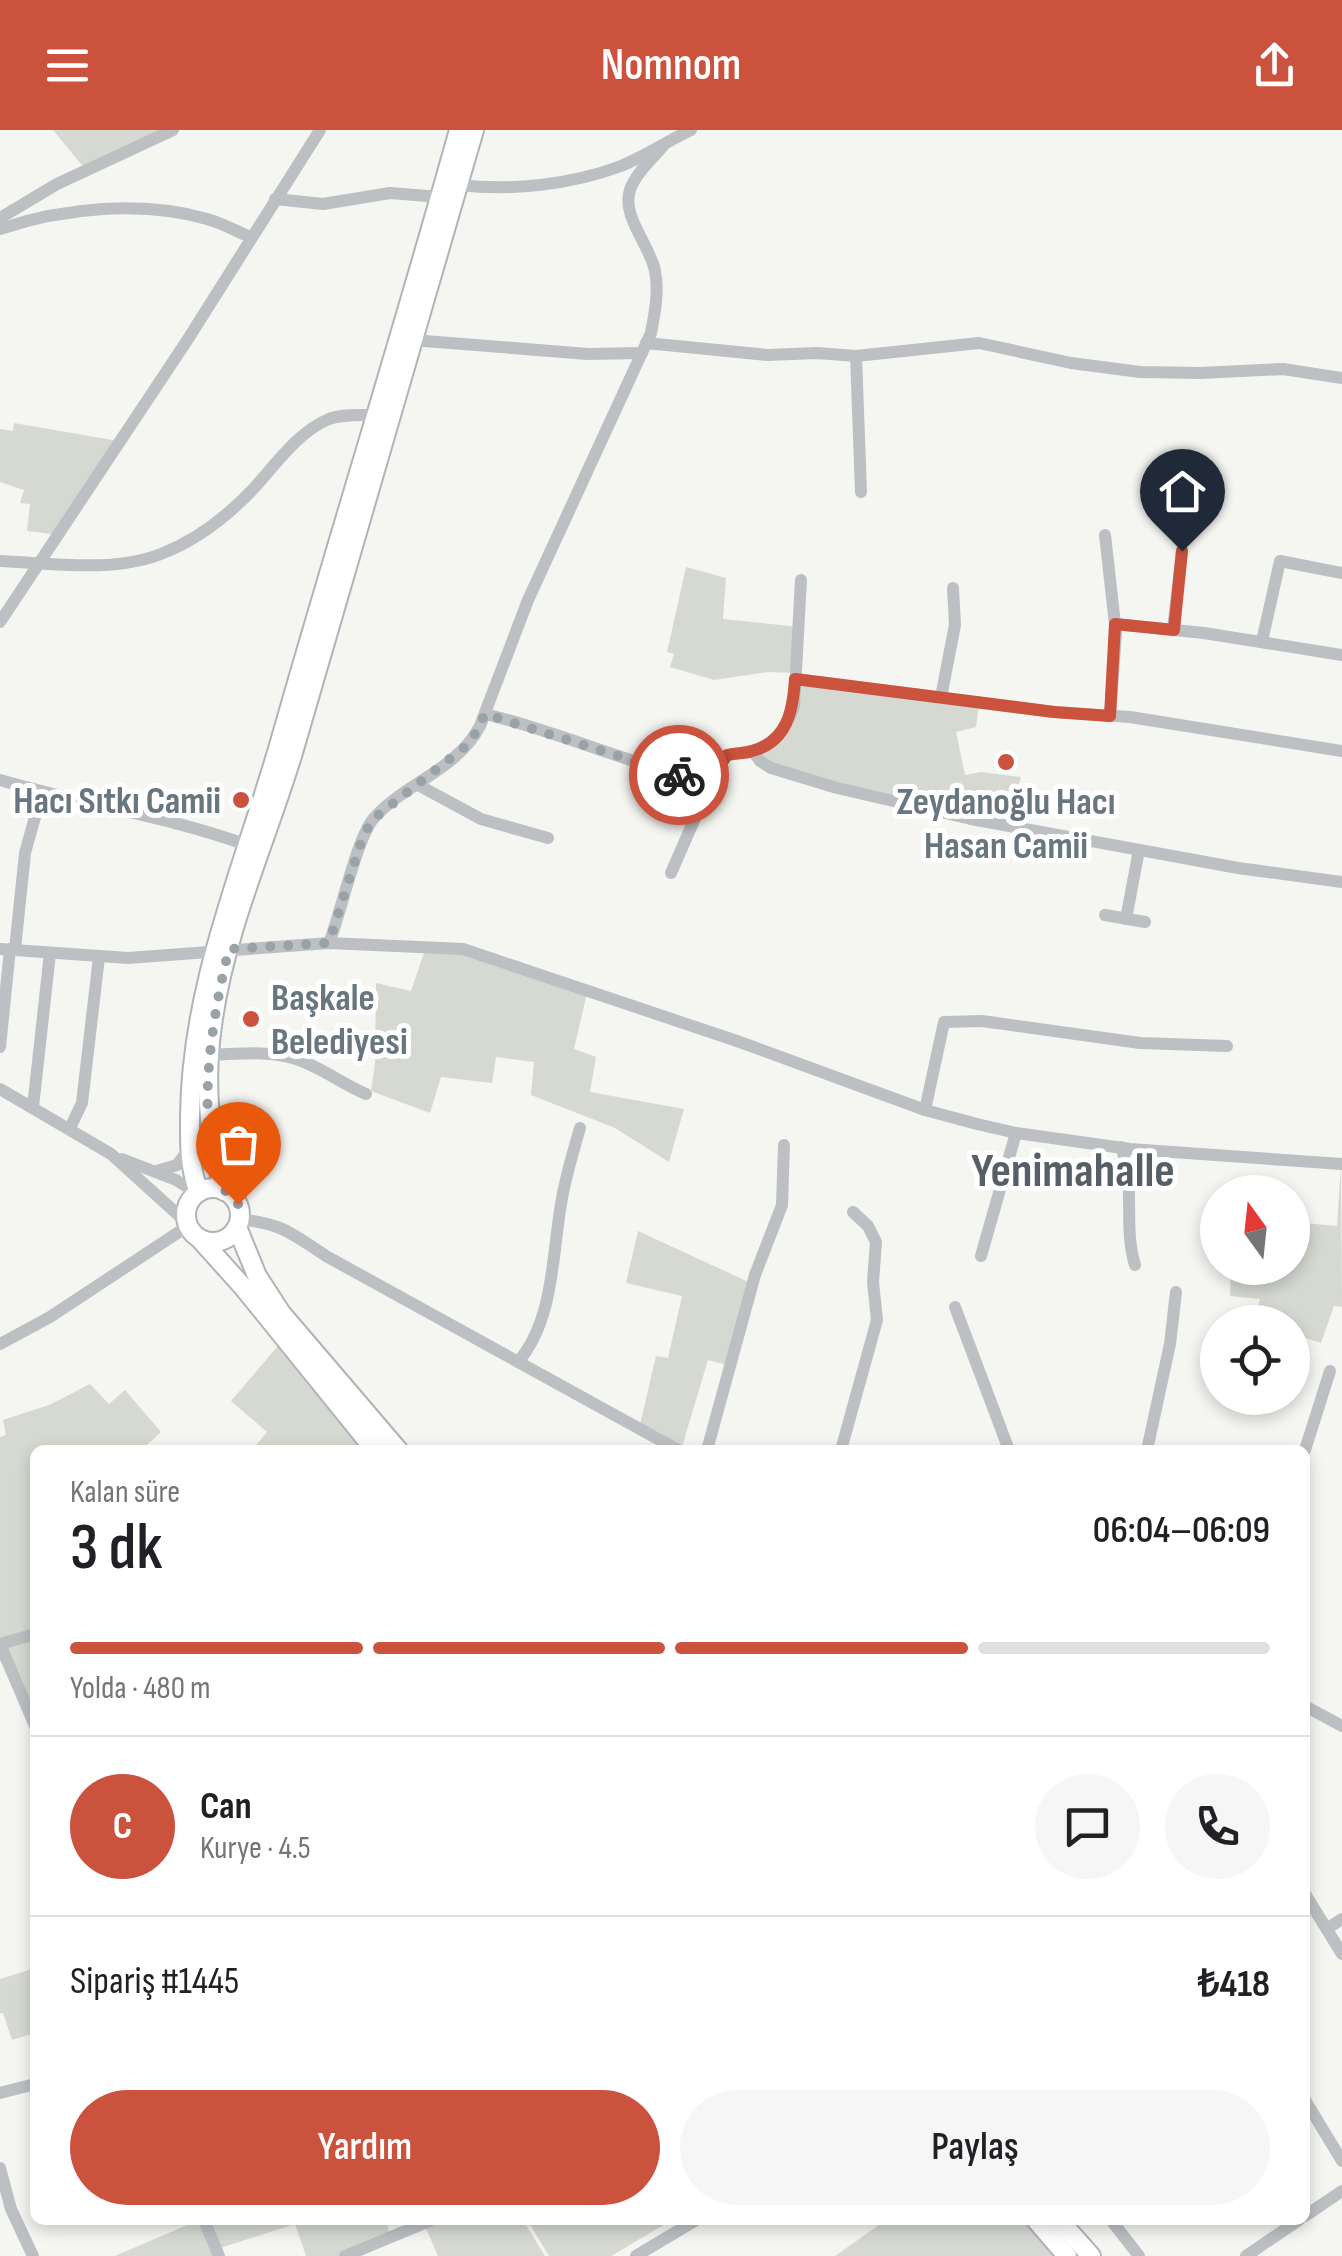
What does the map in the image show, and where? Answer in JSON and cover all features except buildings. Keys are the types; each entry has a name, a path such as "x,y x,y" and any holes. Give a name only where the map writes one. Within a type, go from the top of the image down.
{"main road":[{"path":"221,950 248,845 459,130"},
{"path":"224,1191 211,1137 201,1055 200,1002 294,750 474,130"},
{"path":"198,1193 190,1148 201,1055"},
{"path":"371,1445 191,1229 187,1208 198,1193 208,1188 224,1191 238,1204 238,1223 257,1276 281,1312 394,1445"},
{"path":"191,1229 218,1242 238,1223"},
{"path":"1040,2225 1067,2256"},
{"path":"1063,2225 1090,2256"}],"street":[{"path":"0,218 57,184 173,130"},
{"path":"0,622 206,311 320,130"},
{"path":"458,185 514,188 574,178 622,165 691,130"},
{"path":"329,943 367,828 390,803 470,743 548,553 644,348 654,317 655,272 632,216 629,198 633,184 671,138"},
{"path":"275,199 323,204 390,194 440,198"},
{"path":"0,229 43,218 126,209 207,218 250,237"},
{"path":"412,340 559,352 644,348 856,356 991,344 1038,357 1140,372 1283,369 1342,378"},
{"path":"856,356 861,492"},
{"path":"0,561 126,563 173,549 228,514 287,452 320,424 338,417 375,415"},
{"path":"1106,535 1115,624 1110,716"},
{"path":"1174,630 1182,551"},
{"path":"1262,642 1280,561 1342,574"},
{"path":"671,874 709,781 727,755 753,751 777,737 788,722 794,706 801,580"},
{"path":"940,697 955,625 953,588"},
{"path":"1115,624 1341,655 1342,639"},
{"path":"795,679 1262,736 1342,751"},
{"path":"485,714 662,771 709,781"},
{"path":"753,751 771,768 970,819 1238,868 1342,882"},
{"path":"0,780 182,823 248,845"},
{"path":"418,785 480,819 548,838"},
{"path":"0,1046 8,949 42,792"},
{"path":"1126,919 1139,850"},
{"path":"1106,915 1145,922"},
{"path":"8,949 158,958 329,943 463,949 737,1041 925,1110 1016,1133 1121,1148 1342,1164"},
{"path":"33,1107 50,953"},
{"path":"70,1128 81,1109 100,957"},
{"path":"925,1110 944,1022 982,1021 1140,1044 1227,1046"},
{"path":"201,1055 283,1056 309,1064 366,1094"},
{"path":"0,1110 5,1092 111,1154 198,1193"},
{"path":"518,1362 532,1342 542,1314 564,1190 580,1128"},
{"path":"981,1256 1016,1133"},
{"path":"708,1445 755,1275 782,1205 784,1145"},
{"path":"154,1172 176,1165 190,1148"},
{"path":"1121,1148 1131,1182 1128,1232 1135,1265"},
{"path":"0,1344 191,1229 111,1154"},
{"path":"842,1445 876,1320 876,1242 868,1226 854,1212"},
{"path":"238,1223 275,1224 292,1232 326,1256 669,1445"},
{"path":"1148,1445 1170,1344 1176,1292"},
{"path":"955,1308 1008,1445"},
{"path":"1307,1445 1330,1371"},
{"path":"30,1635 0,1644 30,1714"},
{"path":"1310,1709 1342,1726"},
{"path":"1310,1901 1342,1954"},
{"path":"1328,1928 1342,1919"},
{"path":"0,2093 30,2085"},
{"path":"1310,2108 1342,2160"},
{"path":"0,2168 11,2209 33,2256"},
{"path":"1310,2213 1342,2191"},
{"path":"206,2225 220,2256"},
{"path":"345,2256 420,2225"},
{"path":"636,2256 688,2225"},
{"path":"1115,2225 1138,2256"},
{"path":"1246,2256 1292,2225"}],"shaded area":[{"path":"53,130 173,130 86,170"},
{"path":"14,423 118,441 60,535 27,531 30,504 20,503 24,490 0,482 0,429 13,431"},
{"path":"686,567 726,578 723,619 799,627 796,673 768,672 714,680 670,667 674,654 667,652"},
{"path":"795,679 979,703 976,727 956,732 965,775 981,772 1021,777 1007,826 765,765 761,748 784,729"},
{"path":"426,947 463,949 587,993 574,1049 596,1057 590,1092 684,1109 669,1162 615,1128 531,1095 534,1062 496,1057 492,1083 441,1077 430,1113 371,1091 376,983 411,991"},
{"path":"1341,1164 1342,1307 1334,1306 1321,1343 1310,1339 1310,1305 1258,1305 1260,1299 1230,1296 1230,1285 1310,1285 1310,1224 1337,1226"},
{"path":"638,1231 753,1284 731,1366 708,1360 682,1445 671,1445 639,1429 656,1356 668,1358 682,1296 626,1283"},
{"path":"284,1339 371,1445 256,1445 267,1432 231,1401"},
{"path":"90,1384 109,1404 125,1390 161,1432 147,1445 30,1445 29,1710 8,1662 0,1661 0,1437 6,1435 3,1420 49,1405"},
{"path":"30,1970 30,2035 12,2040 0,2013 0,1979"},
{"path":"187,2225 292,2225 217,2249 219,2256 115,2256"},
{"path":"295,2225 387,2225 391,2240 345,2256 306,2256"},
{"path":"424,2225 526,2225 545,2256 438,2256"},
{"path":"530,2225 664,2225 611,2256 549,2256"},
{"path":"879,2225 1040,2225 1067,2256 835,2256"}],"way so far":[{"path":"238,1204 224,1191 211,1137 209,1104 212,1026 229,949 329,943 362,839 372,820 470,743 485,714 679,775"}],"place":[{"name":"Zeydanoğlu Hacı Hasan Camii","path":"1006,762"},
{"name":"Hacı Sıtkı Camii","path":"241,800"},
{"name":"Başkale Belediyesi","path":"251,1019"}],"district":[{"name":"Yenimahalle","path":"1073,1169"}],"route":[{"path":"679,775 709,781 727,755 753,751 777,737 792,714 795,679 1110,716 1115,624 1174,630 1182,551"}]}
